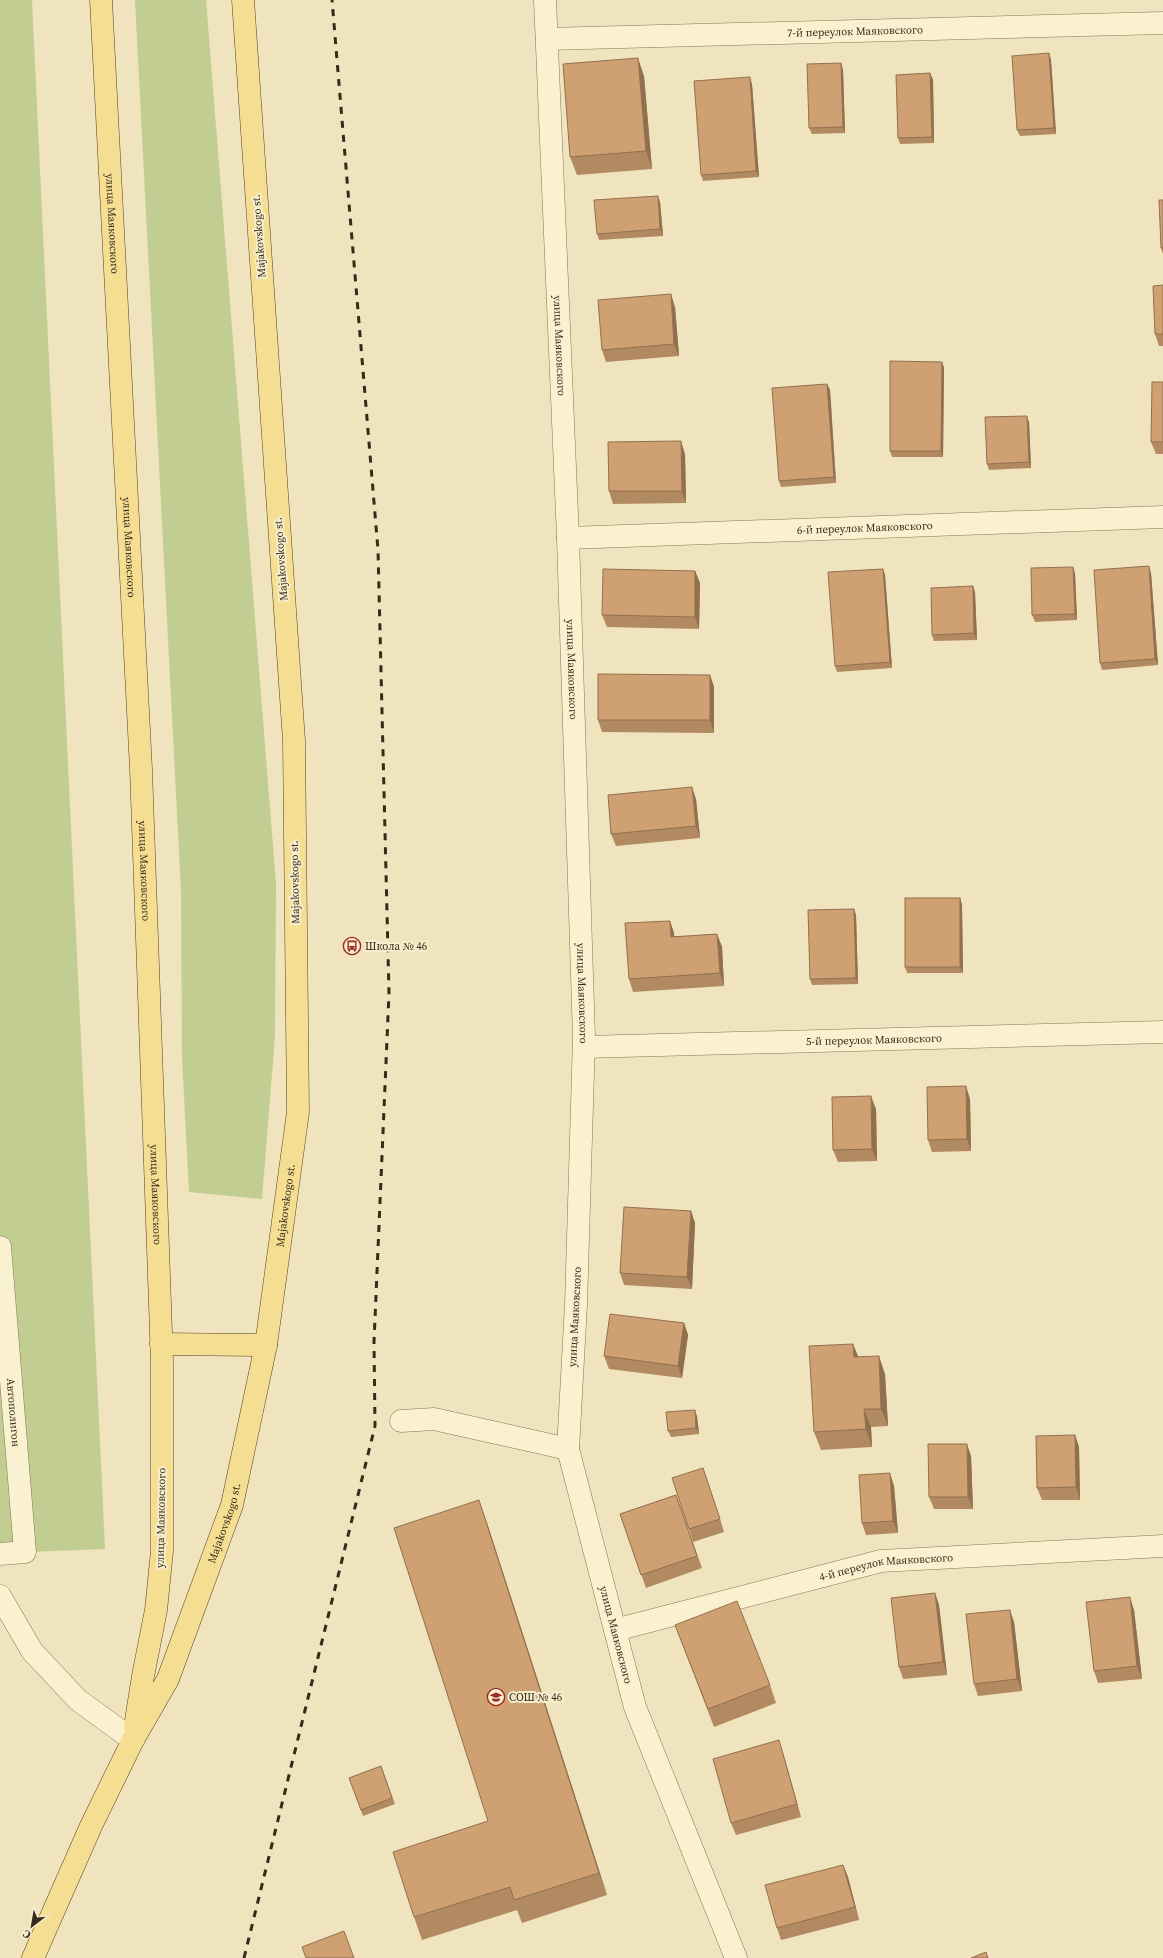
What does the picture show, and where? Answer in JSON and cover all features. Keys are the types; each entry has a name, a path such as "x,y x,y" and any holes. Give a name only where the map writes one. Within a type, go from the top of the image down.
{"main road":[{"name":"улица Маяковского","path":"100,0 141,769 161,1344 162,1550 156,1610 143,1676 133,1740"},
{"name":"Majakovskogo st.","path":"133,1740 168,1679 232,1506 266,1345 298,1112 294,741 243,0"},
{"path":"161,1344 266,1345"},
{"path":"33,1958 91,1826 133,1740"}],"street":[{"name":"улица Маяковского","path":"545,0 568,538 584,1047 576,1305 568,1449 635,1707 736,1958"},
{"name":"7-й переулок Маяковского","path":"547,39 1163,23"},
{"name":"6-й переулок Маяковского","path":"568,538 1163,517"},
{"name":"5-й переулок Маяковского","path":"584,1047 1163,1032"},
{"name":"Автополигон","path":"0,1247 25,1552 0,1554"},
{"path":"401,1421 434,1419 568,1449"},
{"name":"4-й переулок Маяковского","path":"615,1630 881,1561 1163,1546"},
{"path":"0,1596 32,1651 78,1700 133,1740"}],"green space":[{"path":"0,0 32,0 105,1549 0,1553"},
{"path":"135,0 206,0 276,884 275,1036 262,1199 189,1192 182,1058 181,891"}],"building":[{"path":"1049,53 1054,128 1017,130 1012,56"},
{"path":"638,58 646,151 570,157 563,64"},
{"path":"841,63 843,127 809,128 807,64"},
{"path":"930,73 932,137 898,138 896,75"},
{"path":"750,77 756,171 701,175 694,81"},
{"path":"658,196 660,229 597,234 594,200"},
{"path":"1159,200 1163,200 1163,248 1161,248"},
{"path":"1163,285 1163,334 1155,334 1153,286"},
{"path":"671,294 674,344 602,350 598,300"},
{"path":"890,361 942,362 941,451 890,451"},
{"path":"1152,382 1163,382 1163,442 1151,442"},
{"path":"827,384 834,477 779,481 772,388"},
{"path":"1027,416 1029,462 987,464 985,417"},
{"path":"681,441 682,491 609,491 608,442"},
{"path":"1149,566 1155,659 1100,663 1094,570"},
{"path":"1073,567 1075,614 1032,615 1031,568"},
{"path":"603,569 695,571 695,617 602,615"},
{"path":"883,569 890,662 835,666 828,572"},
{"path":"973,586 974,633 932,635 931,588"},
{"path":"598,674 710,675 710,720 598,720"},
{"path":"692,787 696,826 611,834 608,795"},
{"path":"905,898 960,898 960,967 905,967"},
{"path":"854,909 856,978 810,979 808,910"},
{"path":"670,921 671,937 717,934 720,973 629,979 625,923"},
{"path":"966,1086 967,1139 928,1140 927,1087"},
{"path":"871,1096 872,1149 833,1150 832,1097"},
{"path":"624,1207 691,1211 687,1277 620,1273"},
{"path":"610,1314 684,1323 678,1366 604,1356"},
{"path":"853,1344 854,1357 879,1356 881,1409 864,1409 866,1429 814,1432 809,1346"},
{"path":"695,1410 696,1428 668,1431 666,1412"},
{"path":"1075,1435 1076,1487 1037,1488 1036,1436"},
{"path":"928,1444 967,1444 968,1497 929,1497"},
{"path":"703,1468 720,1519 689,1529 672,1478"},
{"path":"890,1473 893,1521 862,1523 859,1475"},
{"path":"676,1495 697,1556 641,1575 620,1514"},
{"name":"СОШ № 46","path":"479,1500 599,1873 514,1900 510,1887 414,1917 393,1852 488,1821 394,1528"},
{"path":"935,1593 943,1662 899,1667 891,1598"},
{"path":"1130,1597 1137,1666 1094,1671 1086,1602"},
{"path":"737,1601 770,1685 708,1709 675,1625"},
{"path":"1010,1610 1017,1679 974,1684 966,1614"},
{"path":"779,1740 797,1804 731,1823 713,1759"},
{"path":"381,1766 392,1798 361,1810 349,1778"},
{"path":"843,1865 855,1907 777,1928 765,1885"},
{"path":"344,1931 354,1958 306,1958 302,1947"},
{"path":"986,1952 988,1958 971,1958"}],"railway":[{"path":"244,1958 375,1426 374,1342 389,993 378,550 332,0"}],"place":[{"name":"Школа № 46","path":"352,946"},
{"name":"СОШ № 46","path":"496,1697"}]}
